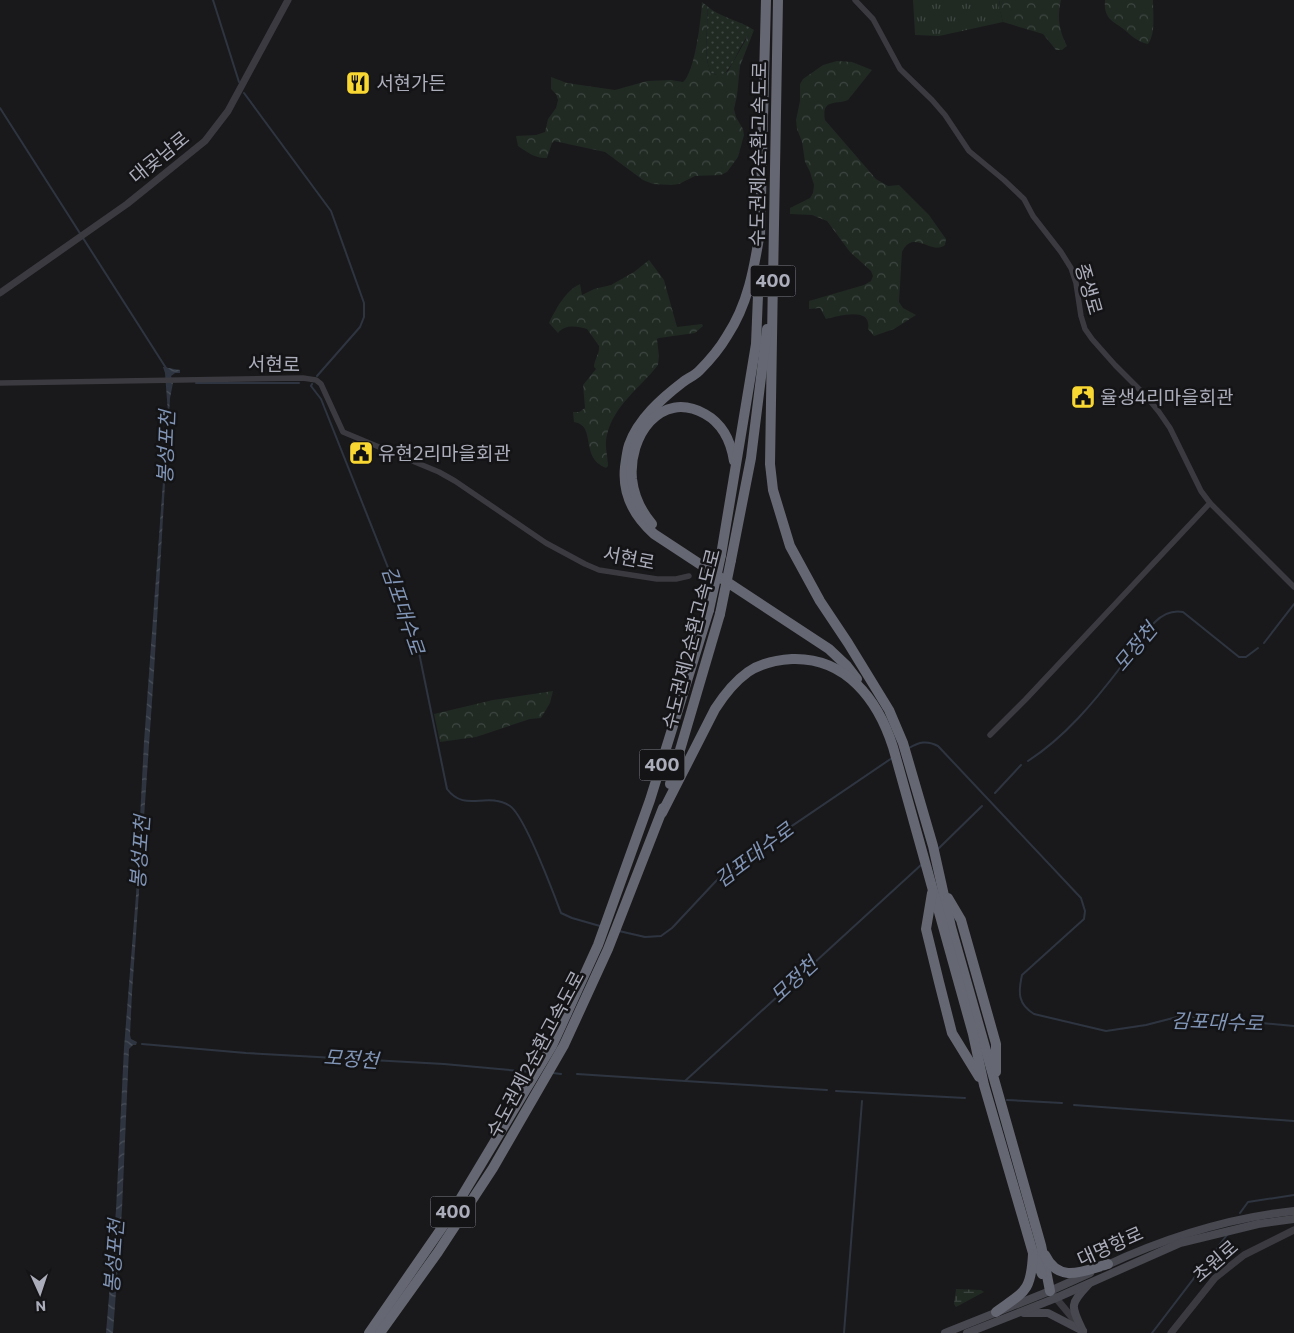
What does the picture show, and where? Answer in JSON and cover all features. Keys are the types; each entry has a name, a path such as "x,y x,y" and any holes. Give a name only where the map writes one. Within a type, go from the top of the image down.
{"highway":[{"name":"수도권제2순환고속도로","path":"368,1333 450,1216 529,1086 546,1056 598,946 650,800 709,610 730,500 756,344 766,0"},
{"name":"수도권제2순환고속도로","path":"380,1333 438,1252 493,1168 558,1057 608,949 662,813 720,614 752,458 773,276 778,0"},
{"path":"760,232 752,280 743,308 728,335 698,372 683,382 643,420 629,445 624,474 628,500 634,513 654,534 828,649 851,670 882,718 893,747 922,848 973,1034 984,1085 1033,1253 1053,1294"},
{"path":"773,276 769,442 773,490 790,546 803,572 875,688 897,726 904,743 944,892 961,920 996,1044 996,1084 1053,1294"},
{"path":"730,500 735,466 730,441 718,423 696,409 684,407 672,407 650,421 638,438 632,463 632,478 638,503 654,527 665,538 744,585 827,639 875,688"},
{"path":"662,813 715,709 726,693 749,671 761,665 782,660 815,661 840,671 862,688"},
{"path":"932,889 926,929 941,992 952,1033 984,1085"},
{"path":"1041,1245 1048,1261 1055,1269 1066,1273 1078,1272 1108,1264"},
{"path":"998,1316 1026,1290 1031,1276 1033,1253"}],"main road":[{"name":"대명항로","path":"1053,1294 1108,1264 1171,1238 1204,1228 1262,1216 1293,1222"},
{"name":"대명항로","path":"945,1333 1091,1282 1180,1243 1258,1224 1293,1222"},
{"path":"1084,1332 1074,1312 1074,1306 1075,1299 1091,1282"},
{"path":"998,1316 1024,1312 1048,1313 1084,1332"},
{"name":"대명항로","path":"967,1333 998,1316"}],"street":[{"name":"대곶남로","path":"0,293 127,204 194,150 216,128 232,105 288,0"},
{"name":"종생로","path":"855,0 873,19 900,69 945,115 969,151 1024,199 1033,216 1071,268 1076,283 1080,316 1088,334 1159,412 1170,428 1201,490 1210,503 1294,587"},
{"name":"서현로","path":"0,383 303,378 316,380 321,384 343,432 439,472 516,524 573,558 599,570 657,580 689,576"},
{"path":"990,734 1026,699 1210,503"},
{"name":"초원로","path":"1171,1333 1215,1278 1293,1222"},
{"path":"1053,1294 1084,1332"}],"green space":[{"path":"913,0 1000,0 999,7 1003,22 939,36 915,35"},
{"path":"1000,0 1061,0 1060,24 1067,46 1062,50 1056,50 1043,34 1003,22 999,7"},
{"path":"1105,0 1153,0 1153,29 1151,40 1148,44 1137,40 1111,20 1106,12"},
{"path":"702,2 707,6 706,48 711,73 720,75 728,71 749,34 754,30 740,66 734,109 744,135 738,157 727,172 721,175 695,176 679,184 653,184 643,180 605,152 554,141 547,158 543,158 532,155 518,146 516,136 536,135 545,132 548,119 556,108 558,100 556,94 551,89 551,77 567,83 615,90 647,81 671,80 683,82 691,68 694,57"},
{"path":"707,6 717,13 754,30 745,40 732,64 723,75 711,73 708,65 706,48"},
{"path":"837,61 852,62 872,70 848,100 828,105 825,108 825,120 876,179 888,186 899,185 929,215 946,239 945,245 940,247 917,242 906,245 902,252 899,302 903,308 916,315 894,329 874,336 868,329 868,322 865,317 853,314 826,319 820,308 809,309 809,301 864,285 871,281 873,276 871,271 850,252 827,221 812,215 790,214 790,208 810,198 814,185 805,162 802,142 797,129 796,120 800,101 800,84 803,79 823,65"},
{"path":"649,260 664,280 677,327 702,324 703,326 695,333 657,339 658,365 628,397 610,424 606,439 608,466 606,468 593,457 585,429 581,424 574,422 573,412 579,412 585,408 583,385 596,369 594,364 599,352 599,346 587,329 568,327 558,333 549,323 562,301 575,287 580,284 582,295 594,289 611,285 634,272"},
{"path":"553,691 550,703 541,718 530,719 476,737 440,742 434,714 493,700"},
{"path":"956,1289 981,1290 984,1292 956,1307 954,1304"}],"water":[{"name":"봉성포천","path":"163,367 180,370 180,373 175,373 171,376 173,383 170,398 132,993 130,1035 131,1039 137,1042 136,1045 129,1049 122,1209 113,1333 106,1333 116,1210 124,1048 136,895 144,742 168,413"}],"waterway":[{"path":"213,0 239,82"},
{"path":"244,93 331,211 364,303 364,317 360,327 317,376"},
{"path":"0,108 166,368"},
{"name":"김포대수로","path":"196,383 299,383"},
{"name":"김포대수로","path":"312,384 311,386 321,399 416,638 447,789 461,800 493,800 510,806 531,839 561,913 600,926"},
{"name":"모정천","path":"1264,643 1294,604"},
{"name":"모정천","path":"1028,761 1042,752 1067,730 1110,681 1155,622 1164,615 1171,612 1183,612 1239,657 1246,657 1258,648"},
{"name":"김포대수로","path":"909,748 923,743 938,746 1081,898 1085,911 1084,919 1022,975 1020,998 1025,1006 1034,1014 1106,1031 1146,1025 1177,1017 1197,1017 1294,1026"},
{"name":"김포대수로","path":"619,931 645,937 661,936 672,928 716,881 755,851 892,758"},
{"name":"모정천","path":"995,793 1021,765"},
{"name":"모정천","path":"937,850 982,806"},
{"name":"모정천","path":"577,1074 685,1081 921,865"},
{"name":"모정천","path":"142,1044 246,1053 444,1064 531,1072"},
{"name":"모정천","path":"553,1073 561,1074"},
{"path":"685,1081 827,1090"},
{"path":"836,1091 965,1098"},
{"path":"1007,1100 1062,1103"},
{"path":"844,1333 862,1101"},
{"path":"1074,1105 1294,1121"},
{"name":"김포대수로","path":"1240,1213 1248,1202 1294,1195"},
{"name":"김포대수로","path":"1152,1333 1227,1235"}],"place":[{"name":"서현가든","path":"358,83"},
{"name":"율생4리마을회관","path":"1083,397"},
{"name":"유현2리마을회관","path":"361,453"}]}
